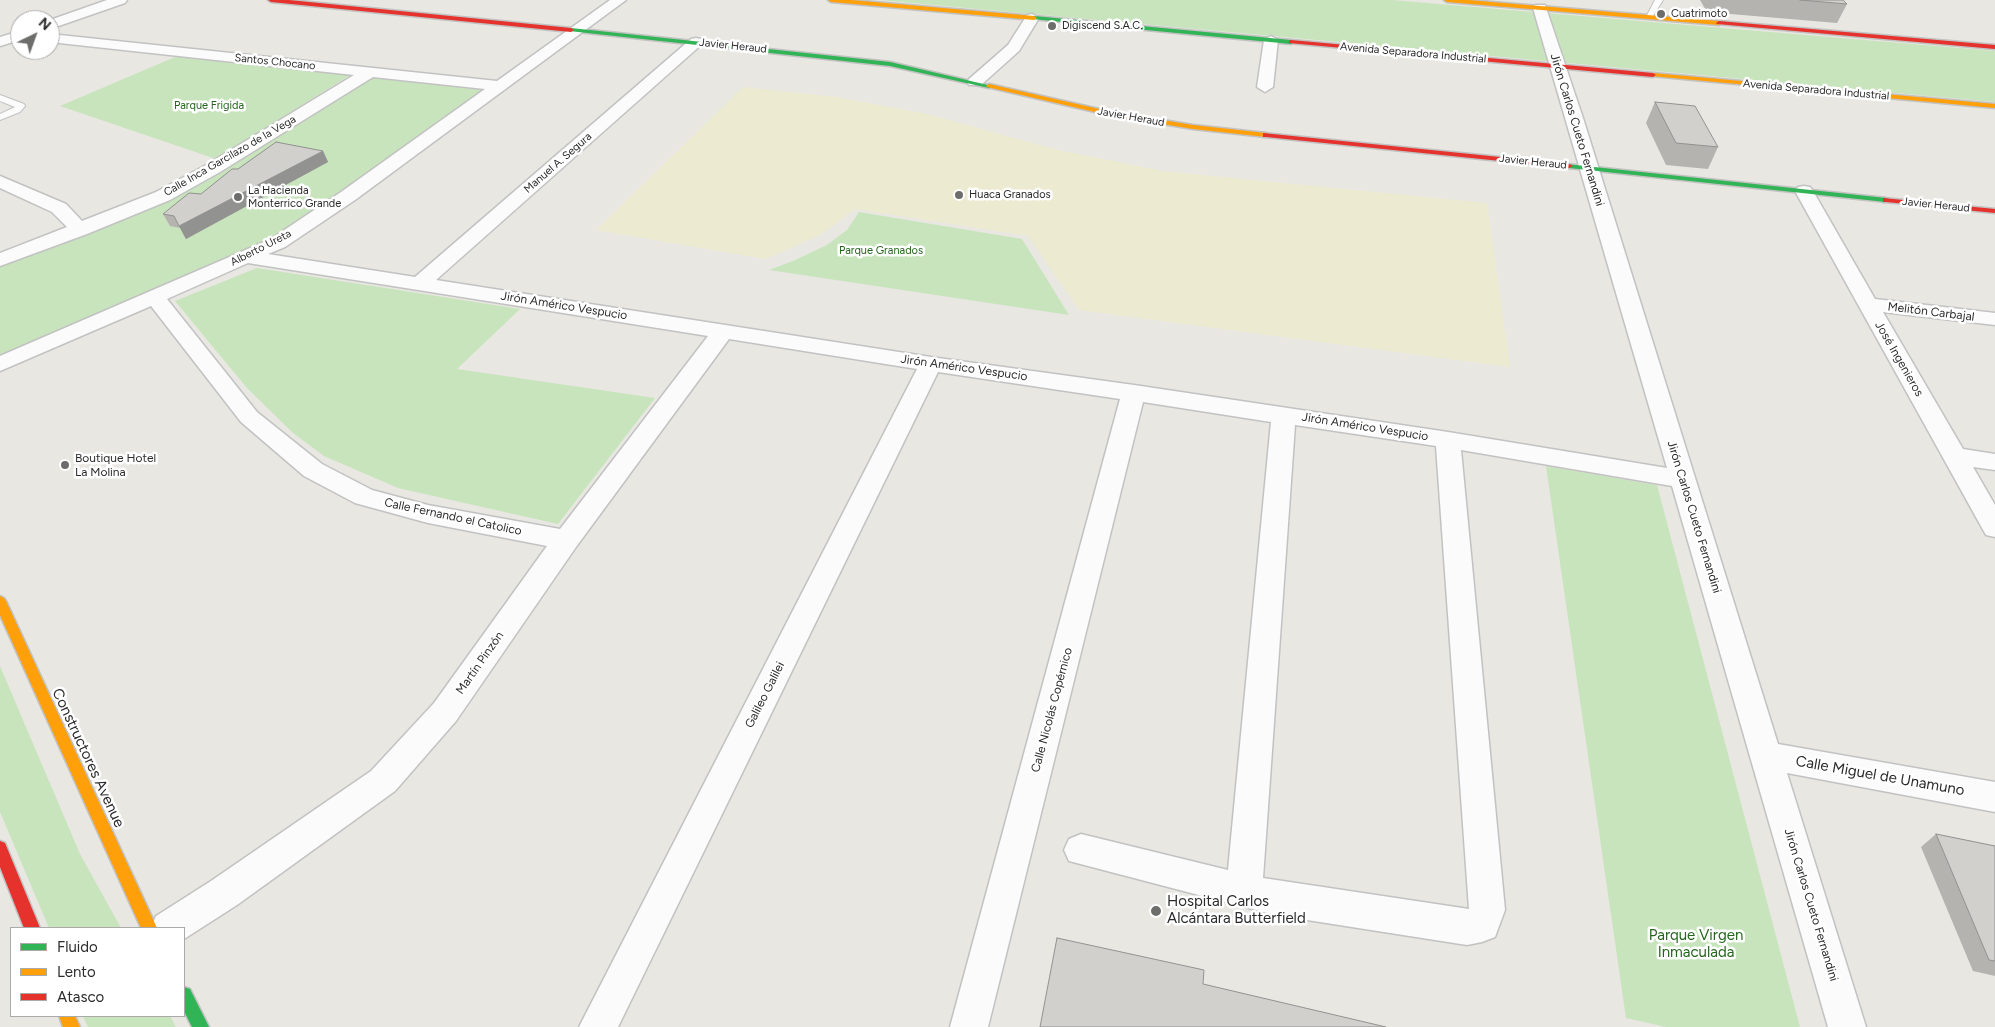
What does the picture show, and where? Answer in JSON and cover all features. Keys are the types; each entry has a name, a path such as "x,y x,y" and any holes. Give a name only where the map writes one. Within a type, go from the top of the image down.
{"street":[{"path":"60,21 120,0"},
{"name":"Javier Heraud","path":"271,0 696,42 881,63 976,82 1026,96 1108,113 1192,127 1995,211"},
{"name":"Alberto Ureta","path":"0,364 278,243 348,196 619,0"},
{"name":"Avenida Separadora Industrial","path":"831,0 1995,106"},
{"path":"1447,0 1995,47"},
{"name":"Jirón Carlos Cueto Fernandini","path":"1540,8 1847,1027"},
{"path":"976,82 1014,48 1032,18"},
{"name":"Santos Chocano","path":"60,39 500,86"},
{"path":"1265,87 1271,40"},
{"name":"Manuel A. Segura","path":"420,284 696,42"},
{"name":"Calle Inca Garcilazo de la Vega","path":"0,260 80,230 180,186 370,72"},
{"path":"0,181 58,208 80,230"},
{"name":"José Ingenieros","path":"1804,191 1995,528"},
{"name":"Jirón Américo Vespucio","path":"246,258 724,330 931,364 1134,392 1448,440 1682,479"},
{"name":"Calle Fernando el Catolico","path":"154,297 249,417 313,470 364,497 428,514 566,540"},
{"name":"Melitón Carbajal","path":"1868,304 1995,319"},
{"name":"Martín Pinzón","path":"171,927 224,893 383,781 445,712 566,540 724,330"},
{"name":"Galileo Galilei","path":"598,1027 931,364"},
{"name":"Calle Nicolás Copérnico","path":"968,1027 1134,392"},
{"path":"1244,890 1284,415"},
{"path":"1081,850 1275,898 1467,927 1482,925 1487,910 1448,440"},
{"path":"1954,456 1995,462"},
{"name":"Constructores Avenue","path":"0,601 149,927"},
{"name":"Calle Miguel de Unamuno","path":"1765,755 1995,797"},
{"path":"0,848 32,927"},
{"path":"185,997 201,1027"}],"lane":[{"path":"1648,17 1659,0"},
{"path":"0,98 21,106 17,110 0,117"}],"green space":[{"path":"879,0 1392,0 1995,51 1995,102"},
{"name":"Parque Frigida","path":"182,54 350,75 216,159 60,106"},
{"path":"374,76 487,88 342,194 261,244 0,357 0,266 197,185"},
{"name":"Parque Granados","path":"859,212 1022,239 1069,315 769,270 827,245 847,230"},
{"path":"257,268 520,309 457,369 655,398 558,524 398,488 324,456 293,433 247,388 175,301"},
{"name":"Parque Virgen Inmaculada","path":"1546,466 1657,485 1800,1027 1666,1027 1626,1018"},
{"path":"0,666 80,854 120,927 49,927 0,812"},
{"path":"83,1017 171,1017 176,1027 88,1027"}],"sand":[{"path":"743,87 837,97 927,114 1058,150 1163,171 1487,203 1510,367 1079,310 1028,236 855,209 822,234 766,259 596,230"}],"building":[{"path":"1800,0 1843,0 1847,4"},
{"path":"1655,102 1695,106 1718,147 1676,143"},
{"path":"276,142 323,151 179,226 174,216 163,214 189,193 201,194 232,169 238,169"},
{"path":"1936,834 1995,846 1995,961 1989,960"},
{"path":"1057,938 1204,970 1203,984 1386,1027 1040,1027"}],"traffic: fast":[{"path":"1034,18 1291,42"},
{"path":"571,30 890,64 989,86"},
{"path":"1569,166 1886,200"},
{"path":"185,997 201,1027"}],"traffic: slow":[{"path":"831,0 1034,18"},
{"path":"1447,0 1719,23"},
{"path":"1653,75 1995,106"},
{"path":"989,86 1108,113 1193,127 1266,135"},
{"path":"0,601 149,927"},
{"path":"67,1017 72,1027"}],"traffic: jam":[{"path":"271,0 571,30"},
{"path":"1719,23 1995,47"},
{"path":"1291,42 1653,75"},
{"path":"1266,135 1569,166"},
{"path":"1886,200 1995,211"},
{"path":"0,848 32,927"}],"place":[{"name":"Cuatrimoto","path":"1661,14"},
{"name":"Digiscend S.A.C.","path":"1052,26"},
{"name":"Huaca Granados","path":"959,195"},
{"name":"La Hacienda Monterrico Grande","path":"238,197"},
{"name":"Boutique Hotel La Molina","path":"65,465"},
{"name":"Hospital Carlos Alcántara Butterfield","path":"1156,911"}]}
